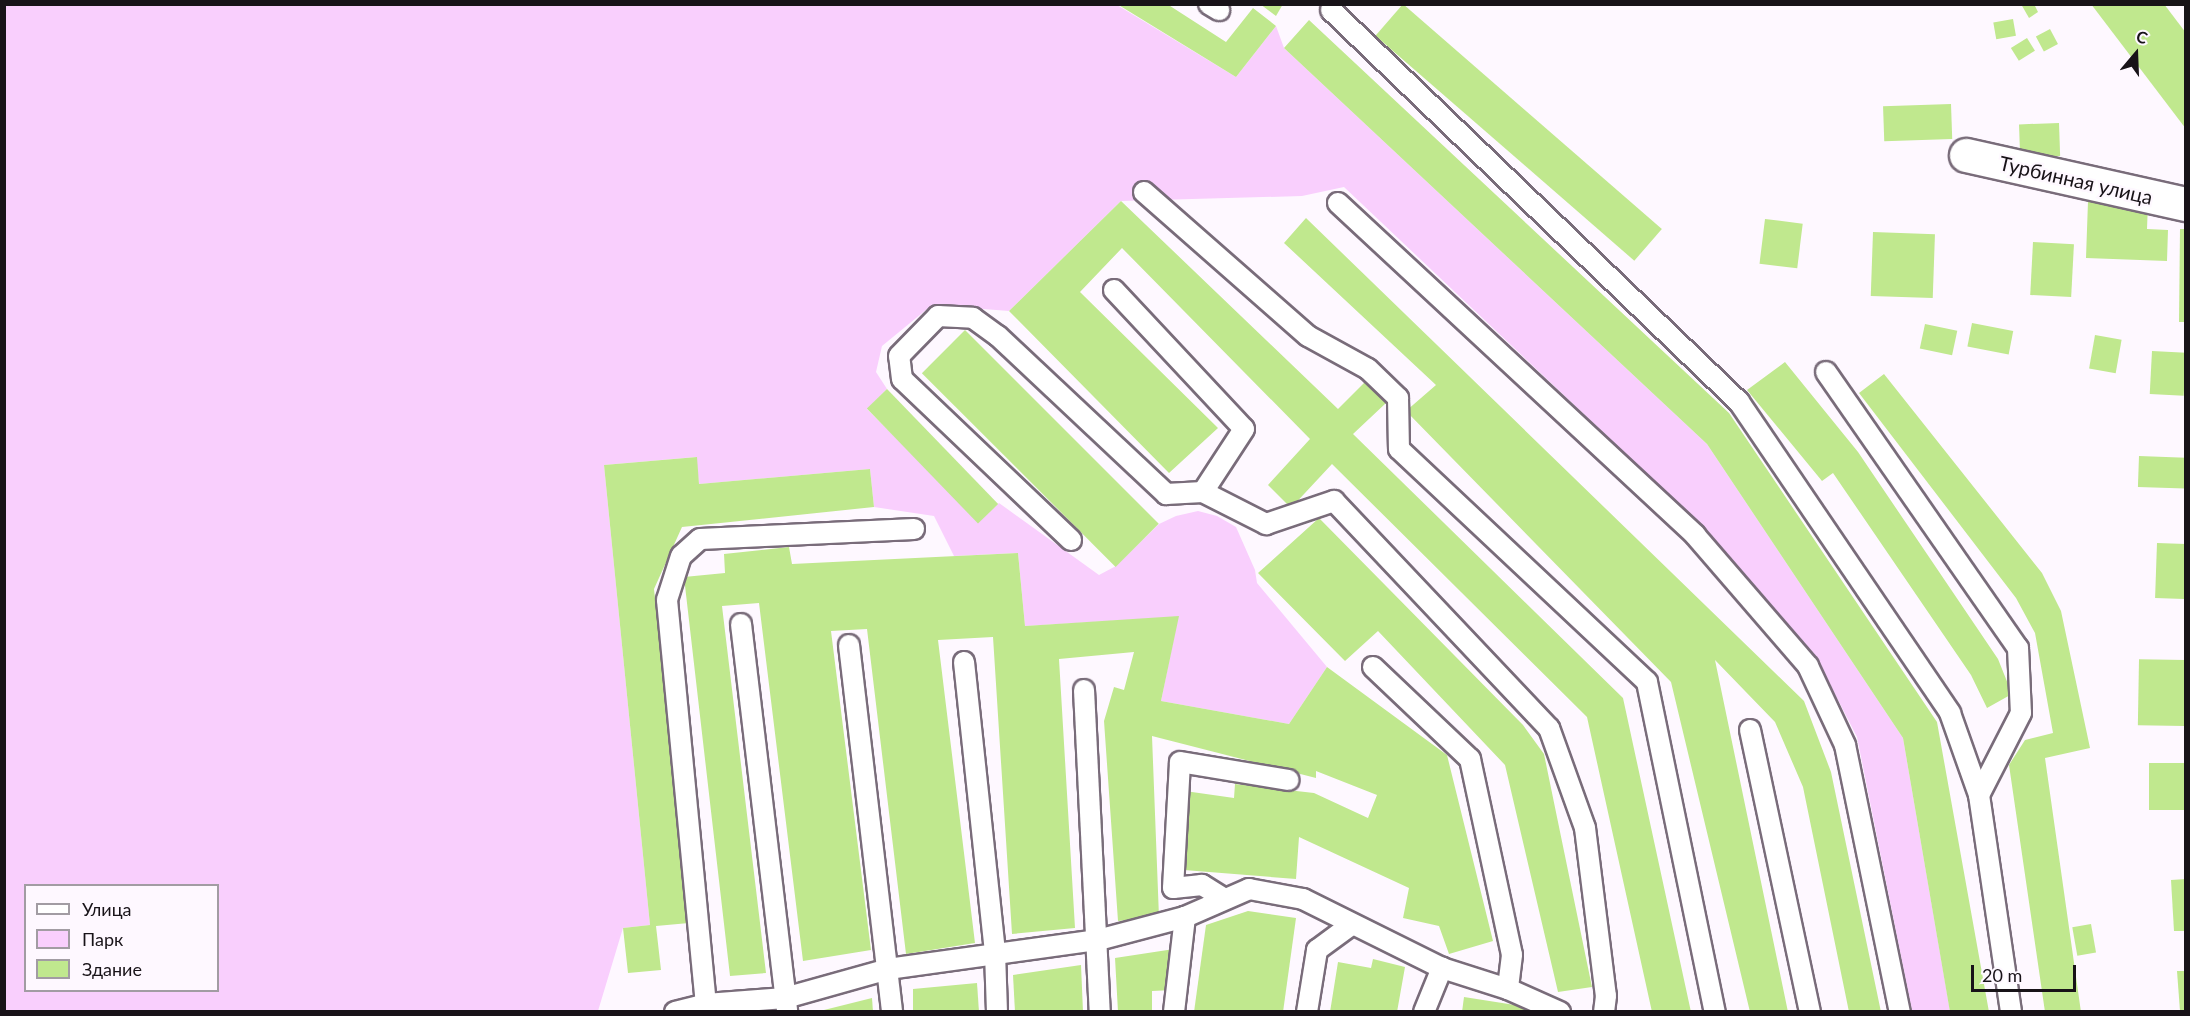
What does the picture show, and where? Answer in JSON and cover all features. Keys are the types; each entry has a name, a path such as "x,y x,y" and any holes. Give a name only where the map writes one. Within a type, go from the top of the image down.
{"street":[{"name":"Турбинная улица","path":"1966,155 2186,204"}],"lane":[{"path":"1331,10 1739,402 1950,713 1978,795 2011,1011"},
{"path":"1144,192 1308,336 1368,369 1383,383 1398,398 1399,449 1647,682 1715,1011"},
{"path":"1338,203 1695,535 1808,666 1845,745 1900,1011"},
{"path":"1114,290 1244,429 1203,492"},
{"path":"1071,540 902,379 899,356 938,316 973,318 998,336 1166,494 1203,492 1266,525 1334,501 1549,728 1585,828 1606,996 1604,1011"},
{"path":"1826,372 2018,648 2021,713 1978,795"},
{"path":"706,1004 667,600 681,556 700,539 914,529"},
{"path":"741,624 786,1005"},
{"path":"849,645 892,1011"},
{"path":"964,662 995,952 997,1011"},
{"path":"1373,667 1470,759 1512,956 1508,989"},
{"path":"1084,690 1100,1011"},
{"path":"1750,730 1810,1011"},
{"path":"1223,898 1202,885 1173,888 1180,762 1289,780"},
{"path":"675,1011 706,1004 786,1005 888,969 995,952 1098,940 1185,917 1223,898 1249,889 1302,899 1442,968 1508,989 1560,1011"},
{"path":"1174,1011 1185,917"},
{"path":"1307,1011 1317,950 1351,925"},
{"path":"1424,1011 1442,968"}],"green space":[{"path":"5,4 1117,5 1236,77 1276,26 1284,48 1707,444 1903,738 1950,1011 1912,1011 1857,737 1817,659 1700,524 1344,187 1302,196 1121,201 1009,311 932,305 882,346 876,372 887,389 867,409 979,522 999,503 1099,575 1116,566 1159,524 1176,516 1198,511 1217,516 1236,527 1255,570 1257,583 1327,667 1289,724 1161,701 1178,617 1025,626 1018,553 954,556 934,516 874,507 870,469 699,484 696,457 604,465 650,925 623,928 598,1011 5,1012"}],"building":[{"path":"1117,4 1167,4 1226,42 1253,8 1276,26 1236,77"},
{"path":"1260,4 1283,4 1276,16"},
{"path":"1403,4 1662,229 1634,261 1375,36"},
{"path":"2021,4 2034,4 2038,12 2029,18"},
{"path":"2091,4 2164,4 2186,33 2186,129"},
{"path":"2013,19 2016,36 1996,39 1993,22"},
{"path":"1309,20 1729,413 1937,722 1989,1012 1950,1012 1903,738 1707,444 1284,48"},
{"path":"2050,29 2058,44 2044,52 2036,37"},
{"path":"2027,38 2035,51 2019,61 2011,48"},
{"path":"1951,104 1952,139 1884,141 1883,106"},
{"path":"2059,123 2060,156 2020,157 2019,124"},
{"path":"1121,201 1338,409 1365,382 1386,403 1353,434 1623,698 1691,1012 1652,1012 1587,717 1332,464 1291,508 1268,485 1310,439 1122,248 1080,292 1218,428 1169,473 1009,311"},
{"path":"2088,201 2148,203 2147,229 2168,230 2167,261 2086,258"},
{"path":"1306,218 1804,701 1831,772 1881,1012 1849,1012 1803,787 1775,722 1715,660 1788,1012 1750,1012 1671,682 1406,411 1436,385 1284,243"},
{"path":"1765,219 1803,224 1797,268 1760,264"},
{"path":"2180,229 2186,229 2186,322 2179,322"},
{"path":"1873,232 1935,234 1933,298 1871,296"},
{"path":"2033,242 2074,244 2071,297 2030,295"},
{"path":"1972,323 2013,331 2009,355 1967,347"},
{"path":"1925,324 1957,331 1952,355 1920,348"},
{"path":"965,330 1159,524 1116,567 922,373"},
{"path":"2095,335 2122,340 2116,373 2089,368"},
{"path":"2152,351 2186,353 2184,396 2150,394"},
{"path":"1785,362 1858,452 1998,659 2012,694 1987,708 1971,675 1833,473 1822,481 1747,390"},
{"path":"1884,374 2042,573 2061,611 2090,748 2045,758 2081,1012 2045,1012 2009,765 2025,740 2053,733 2035,633 2016,598 1859,393"},
{"path":"887,389 998,504 978,524 867,408"},
{"path":"2139,456 2186,458 2185,489 2138,487"},
{"path":"697,457 699,484 870,469 874,507 682,527 654,589 689,923 656,926 661,970 628,973 623,928 650,925 604,465"},
{"path":"1319,518 1523,725 1544,754 1592,987 1558,992 1505,765 1378,631 1345,661 1258,573"},
{"path":"2157,543 2186,544 2184,599 2155,598"},
{"path":"789,547 792,564 1018,553 1025,626 1179,616 1161,701 1289,724 1327,667 1447,755 1493,941 1449,954 1439,926 1403,918 1409,888 1299,837 1296,879 1184,870 1185,791 1234,798 1235,784 1314,793 1368,818 1377,795 1316,771 1316,778 1152,736 1159,917 1118,921 1104,721 1114,687 1124,690 1134,652 1059,659 1075,928 1012,934 993,637 938,640 975,943 906,954 867,629 831,631 871,950 803,961 759,603 722,606 766,973 730,976 684,577 725,573 724,554"},
{"path":"2139,659 2186,660 2185,726 2138,725"},
{"path":"2149,763 2186,763 2186,810 2149,810"},
{"path":"2186,879 2186,931 2174,931 2171,880"},
{"path":"1248,911 1296,918 1283,1012 1194,1012 1206,925"},
{"path":"2091,924 2096,953 2077,956 2072,927"},
{"path":"1174,949 1173,990 1152,991 1152,1012 1118,1012 1115,958"},
{"path":"1373,959 1405,967 1397,1012 1330,1012 1338,962 1371,968"},
{"path":"1081,965 1083,1012 1015,1012 1013,975"},
{"path":"2177,971 2186,971 2186,1010 2180,1011"},
{"path":"977,983 979,1012 913,1012 913,989"},
{"path":"1464,997 1527,1007 1526,1012 1462,1012"},
{"path":"872,998 873,1012 820,1012 820,1011"}]}
